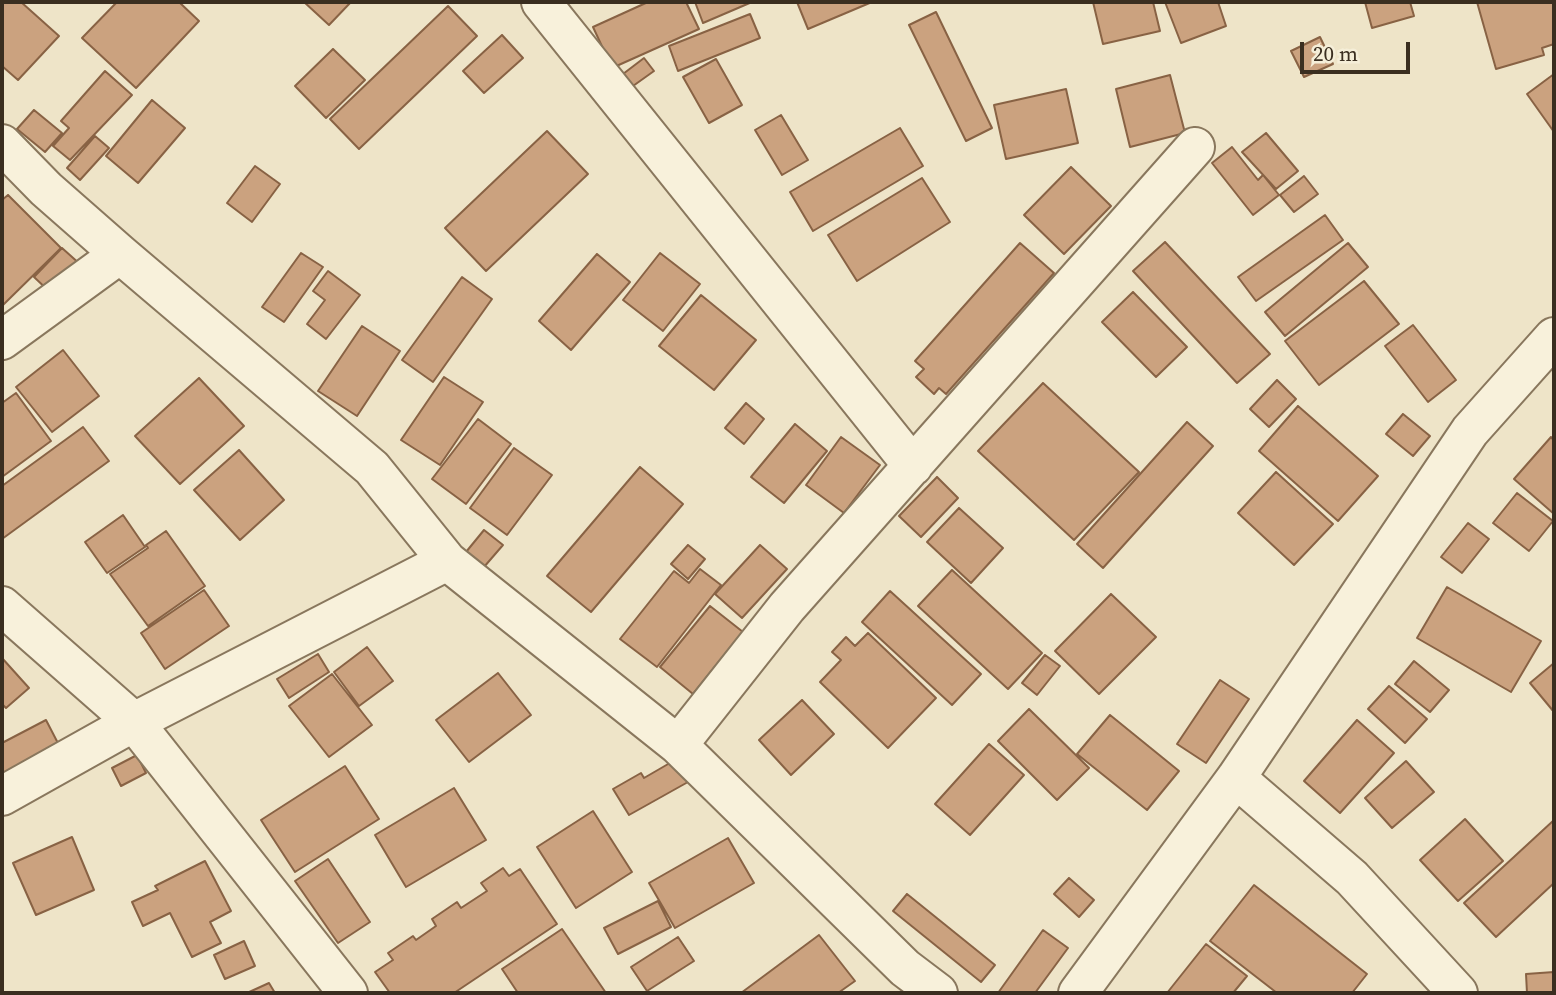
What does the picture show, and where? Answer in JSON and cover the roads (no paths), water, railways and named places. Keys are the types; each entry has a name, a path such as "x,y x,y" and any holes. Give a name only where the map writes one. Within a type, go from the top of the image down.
{"street":[{"path":"541,2 913,466"},
{"path":"2,144 46,189 120,254 372,468 447,561 678,745 905,968 938,993"},
{"path":"678,745 787,607 1195,147"},
{"path":"2,340 120,254"},
{"path":"1078,993 1236,778 1470,431 1554,337"},
{"path":"2,796 134,722 447,561"},
{"path":"2,606 134,722 348,993"},
{"path":"1236,778 1352,878 1458,993"}]}
